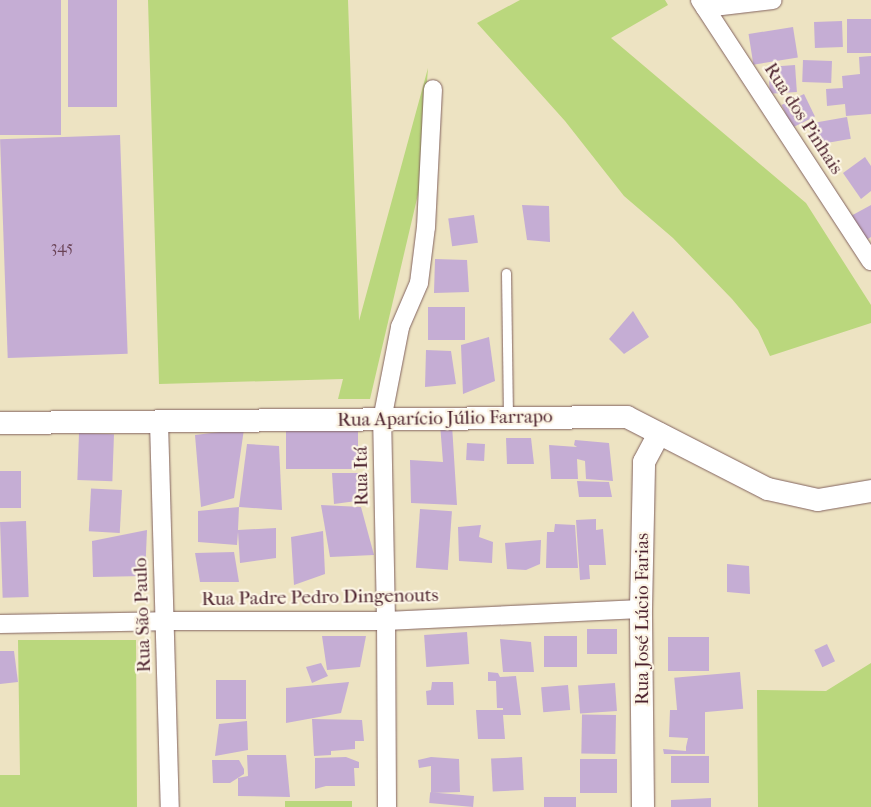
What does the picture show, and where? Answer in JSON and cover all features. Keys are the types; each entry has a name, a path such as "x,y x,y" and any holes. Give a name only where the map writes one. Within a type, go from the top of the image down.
{"street":[{"path":"702,4 773,0"},
{"name":"Rua dos Pinhais","path":"702,4 871,261"},
{"name":"Rua Itá","path":"387,807 382,420 400,328 419,284 427,210 433,89"},
{"name":"Rua Aparício Júlio Farrapo","path":"0,423 627,417 768,489 818,500 871,491"},
{"name":"Rua São Paulo","path":"159,422 170,807"},
{"name":"Rua José Lúcio Farias","path":"643,807 641,609 644,462 659,434"},
{"name":"Rua Padre Pedro Dingenouts","path":"0,624 164,621 386,621 641,609"}],"lane":[{"path":"506,273 508,418"}],"green space":[{"path":"148,0 348,0 359,321 428,68 419,190 370,399 338,399 343,379 159,384"},
{"path":"520,0 665,0 668,5 611,38 806,203 871,305 871,323 770,356 758,330 732,299 673,238 624,196 565,121 477,23"},
{"path":"18,640 136,640 137,807 0,807 0,775 20,775"},
{"path":"871,663 871,807 758,807 757,690 826,691"},
{"path":"285,801 352,801 352,807 285,807"}],"building":[{"path":"0,0 61,0 61,135 0,135"},
{"path":"68,0 117,0 117,107 68,107"},
{"path":"847,19 871,19 871,53 847,53"},
{"path":"842,21 843,47 815,48 814,22"},
{"path":"793,27 798,58 753,65 749,34"},
{"path":"871,56 871,114 846,116 845,104 827,106 826,89 843,88 842,76 860,74 859,57"},
{"path":"803,60 832,61 831,83 802,82"},
{"path":"795,65 797,92 770,94 768,67"},
{"path":"804,94 815,116 792,127 782,105"},
{"path":"847,117 851,139 812,145 809,124"},
{"path":"120,135 128,354 8,358 0,139"},
{"path":"865,157 871,166 871,191 861,199 843,173"},
{"path":"522,205 549,206 550,242 527,240"},
{"path":"871,205 871,237 863,242 849,217"},
{"path":"474,215 478,243 452,246 448,219"},
{"path":"435,259 467,260 469,292 434,293"},
{"path":"428,307 465,307 465,340 428,340"},
{"path":"633,311 649,337 624,354 609,339"},
{"path":"489,337 495,381 463,394 461,345"},
{"path":"426,350 451,351 456,384 425,387"},
{"path":"440,424 452,425 457,505 411,503 410,460 443,462"},
{"path":"244,429 234,498 201,507 195,435"},
{"path":"286,429 358,429 358,469 286,469"},
{"path":"79,433 114,434 112,481 77,480"},
{"path":"506,438 531,438 534,464 507,464"},
{"path":"575,440 609,443 613,481 586,479 585,461 577,459 578,479 551,479 549,445 577,447 574,445"},
{"path":"467,443 485,444 484,461 466,460"},
{"path":"247,444 279,446 282,510 239,507"},
{"path":"0,471 21,471 21,508 0,508"},
{"path":"332,473 361,473 364,500 334,504"},
{"path":"577,481 609,482 612,497 579,497"},
{"path":"91,488 122,490 120,533 89,531"},
{"path":"321,505 361,507 374,555 330,557"},
{"path":"239,507 238,530 276,528 276,558 240,563 238,532 237,545 198,542 198,511"},
{"path":"420,509 452,511 448,570 416,568"},
{"path":"596,519 596,530 603,529 606,565 589,565 590,579 580,580 576,520"},
{"path":"26,521 29,597 3,598 0,522"},
{"path":"555,524 575,525 578,568 546,568 547,532 554,532"},
{"path":"481,525 479,537 493,542 492,563 459,561 458,527"},
{"path":"147,530 145,576 93,577 92,541"},
{"path":"323,531 325,574 294,585 291,537"},
{"path":"541,540 540,564 526,570 507,569 505,543"},
{"path":"234,552 239,582 200,582 195,553"},
{"path":"727,564 749,566 750,594 727,592"},
{"path":"587,629 617,629 617,654 587,654"},
{"path":"467,632 469,664 426,667 424,635"},
{"path":"322,636 366,636 360,667 327,670"},
{"path":"544,636 577,636 577,667 544,667"},
{"path":"668,637 709,637 709,671 668,671"},
{"path":"500,639 531,642 534,672 503,672"},
{"path":"827,644 835,661 822,667 814,650"},
{"path":"0,651 14,651 18,682 0,684"},
{"path":"321,663 328,676 312,683 306,667"},
{"path":"488,672 498,673 500,677 516,676 521,715 503,715 505,739 478,739 476,710 503,710 503,708 497,708 496,681 488,681"},
{"path":"740,672 743,709 677,715 674,678"},
{"path":"216,680 246,680 246,719 216,719"},
{"path":"349,682 341,713 286,723 286,688"},
{"path":"432,682 453,682 454,705 427,705 426,691 431,690"},
{"path":"615,683 617,711 580,714 578,686"},
{"path":"568,685 570,710 543,712 541,687"},
{"path":"670,710 705,710 705,754 664,754 663,749 686,751 688,738 669,737"},
{"path":"582,714 616,715 615,754 581,753"},
{"path":"312,719 362,720 364,741 355,741 355,749 331,751 331,755 314,756"},
{"path":"247,721 248,750 215,756 219,724"},
{"path":"247,755 286,755 290,797 238,796 238,778 248,776"},
{"path":"671,756 709,756 709,783 671,783"},
{"path":"346,757 359,762 359,768 354,768 355,786 326,786 315,789 315,758"},
{"path":"431,757 459,759 460,792 431,793 431,766 419,768 418,760"},
{"path":"522,757 524,790 493,792 491,759"},
{"path":"580,759 617,759 617,793 580,793"},
{"path":"212,760 239,760 244,769 244,774 230,783 213,783"},
{"path":"430,792 474,796 473,807 429,803"},
{"path":"544,797 576,797 576,807 544,807"},
{"path":"711,798 711,807 671,807 671,800"}]}
